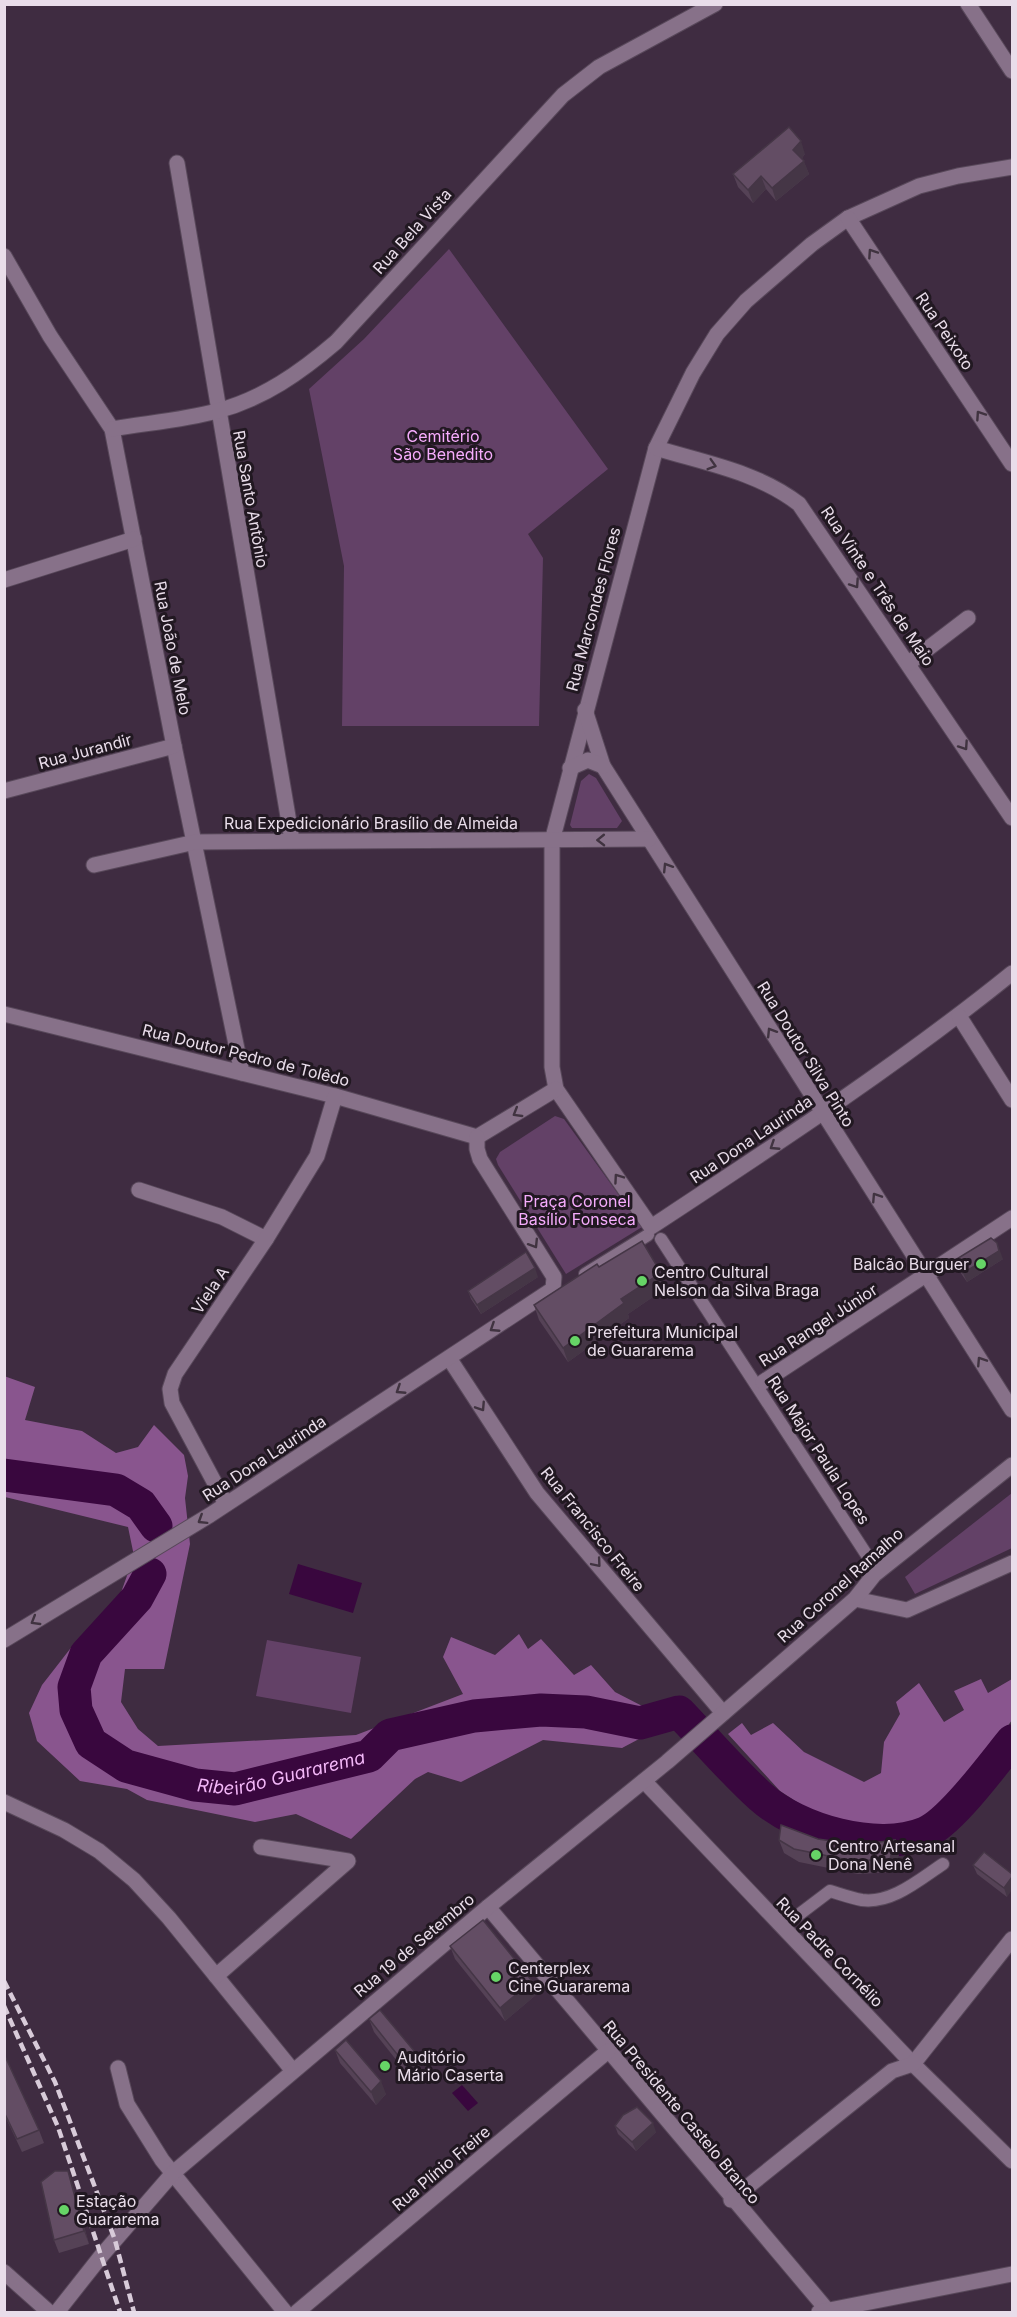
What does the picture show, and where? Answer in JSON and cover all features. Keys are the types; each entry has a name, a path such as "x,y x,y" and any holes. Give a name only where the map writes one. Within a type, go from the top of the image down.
{"street":[{"name":"Rua Bela Vista","path":"112,429 218,411 273,389 306,368 336,342 563,95 599,67 715,4"},
{"path":"968,4 1012,71"},
{"name":"Rua Santo Antônio","path":"177,163 292,840"},
{"name":"Rua Marcondes Flores","path":"650,1231 556,1089 552,1066 552,841 656,448 693,373 717,334 746,301 780,271 848,218 919,186 958,176 1012,167"},
{"name":"Rua Peixoto","path":"848,218 1012,464"},
{"name":"Rua João de Melo","path":"4,256 50,336 112,429 174,746 242,1073"},
{"name":"Rua Vinte e Três de Maio","path":"656,448 758,478 779,488 799,504 1012,818"},
{"path":"4,580 134,539"},
{"path":"909,663 968,618"},
{"name":"Rua Doutor Silva Pinto","path":"585,710 603,766 1012,1410"},
{"name":"Rua Jurandir","path":"4,791 174,746"},
{"path":"570,768 588,760 603,766"},
{"name":"Rua Expedicionário Brasílio de Almeida","path":"94,865 195,842 649,839"},
{"name":"Rua Dona Laurinda","path":"650,1231 822,1114 959,1016 1012,973"},
{"name":"Rua Doutor Pedro de Tolêdo","path":"4,1014 335,1096 477,1137"},
{"path":"959,1016 1012,1100"},
{"path":"477,1137 556,1089"},
{"name":"Viela A","path":"225,1504 172,1403 170,1389 175,1374 266,1239 317,1156 335,1096"},
{"name":"Rua Dona Laurinda","path":"4,1640 225,1504 553,1289 554,1277 480,1159 477,1137"},
{"path":"140,1190 222,1217 266,1239"},
{"name":"Rua Rangel Júnior","path":"763,1382 1012,1218"},
{"path":"571,1283 650,1231"},
{"name":"Rua Major Paula Lopes","path":"661,1239 870,1560"},
{"name":"Rua Francisco Freire","path":"449,1358 537,1493 718,1717"},
{"name":"Rua Coronel Ramalho","path":"683,1749 855,1599 874,1575 1012,1465"},
{"path":"855,1599 907,1610 1012,1563"},
{"name":"Rua 19 de Setembro","path":"57,2313 102,2255 172,2173 488,1907 683,1749"},
{"name":"Rua Padre Cornélio","path":"644,1781 993,2145 1012,2168"},
{"path":"4,1802 64,1830 99,1851 134,1880 293,2071"},
{"path":"216,1976 348,1862 261,1847"},
{"path":"797,1916 830,1891 863,1900 881,1898 902,1891 944,1864"},
{"name":"Rua Presidente Castelo Branco","path":"488,1907 823,2312"},
{"path":"731,2200 892,2071 913,2064 1012,1939"},
{"name":"Rua Plínio Freire","path":"297,2313 608,2051"},
{"path":"118,2068 127,2104 172,2173 285,2313"},
{"name":"Rua Padre Cornélio","path":"993,2145 1012,2161"},
{"path":"4,2272 49,2313"},
{"path":"823,2312 1009,2273"}],"green space":[{"name":"Cemitério São Benedito","path":"449,249 608,469 528,534 543,558 539,726 342,726 344,566 309,389 364,339"},
{"path":"589,774 596,778 622,821 617,828 572,828 570,825 581,781"},
{"name":"Praça Coronel Basílio Fonseca","path":"555,1116 564,1119 642,1227 566,1274 496,1159 500,1152"},
{"path":"1012,1493 1012,1548 915,1594 905,1577"},
{"path":"267,1640 361,1657 351,1713 256,1696"}],"shaded area":[{"path":"4,1376 35,1387 25,1420 82,1431 116,1453 138,1447 154,1425 184,1455 188,1476 185,1498 190,1544 164,1669 125,1669 121,1702 138,1729 158,1746 356,1735 463,1694 443,1657 451,1637 495,1655 519,1634 528,1649 541,1639 574,1675 591,1665 615,1692 648,1709 636,1730 639,1739 622,1748 543,1740 461,1782 428,1772 415,1779 351,1839 296,1814 255,1822 147,1800 127,1789 80,1781 37,1741 29,1713 42,1685 70,1649 118,1601 134,1556 128,1527 5,1497"},
{"path":"298,1564 362,1583 353,1613 289,1594"},
{"path":"981,1679 988,1693 1012,1679 1012,1720 984,1759 935,1814 891,1830 846,1826 811,1811 780,1791 728,1734 742,1723 751,1735 773,1723 804,1752 864,1782 881,1773 884,1742 900,1714 896,1702 919,1683 944,1722 964,1710 954,1691"},
{"path":"462,2085 478,2103 468,2111 452,2093"}],"building":[{"path":"789,127 801,141 793,150 804,161 772,188 761,176 748,190 733,174"},
{"path":"991,1238 997,1243 999,1251 963,1273 955,1260"},
{"path":"642,1241 661,1273 621,1299 624,1303 563,1348 534,1305 597,1264 599,1267"},
{"path":"526,1252 535,1268 477,1305 468,1291"},
{"path":"781,1825 818,1839 858,1845 895,1840 890,1859 853,1861 794,1849 779,1840"},
{"path":"984,1852 1012,1874 1004,1888 973,1865"},
{"name":"Centerplex Cine Guararema","path":"483,1920 532,1981 500,2008 450,1946"},
{"path":"380,2010 415,2052 404,2063 369,2019"},
{"path":"346,2040 381,2081 371,2092 335,2050"},
{"path":"4,2054 39,2130 17,2139 4,2112"},
{"path":"637,2107 653,2123 632,2142 615,2126 623,2115"},
{"name":"Estação Guararema","path":"55,2171 68,2171 84,2231 54,2240 41,2182"}],"waterway":[{"name":"Ribeirão Guararema","path":"4,1475 116,1490 141,1505 156,1526"},
{"name":"Ribeirão Guararema","path":"150,1574 137,1598 86,1654 74,1687 76,1710 91,1743 126,1766 195,1785 235,1789 369,1756 390,1735 474,1716 541,1710 586,1712 640,1723 679,1712 740,1777 777,1809 816,1828 839,1835 862,1839 906,1839 925,1833 947,1817 971,1792 1012,1741"}],"railway":[{"path":"4,1981 55,2082 115,2240 134,2312"},
{"path":"4,2006 58,2127 120,2312"}],"place":[{"name":"Balcão Burguer","path":"981,1264"},
{"name":"Centro Cultural Nelson da Silva Braga","path":"642,1281"},
{"name":"Prefeitura Municipal de Guararema","path":"575,1341"},
{"name":"Centro Artesanal Dona Nenê","path":"816,1855"},
{"name":"Centerplex Cine Guararema","path":"496,1977"},
{"name":"Auditório Mário Caserta","path":"385,2066"},
{"name":"Estação Guararema","path":"64,2210"}]}
